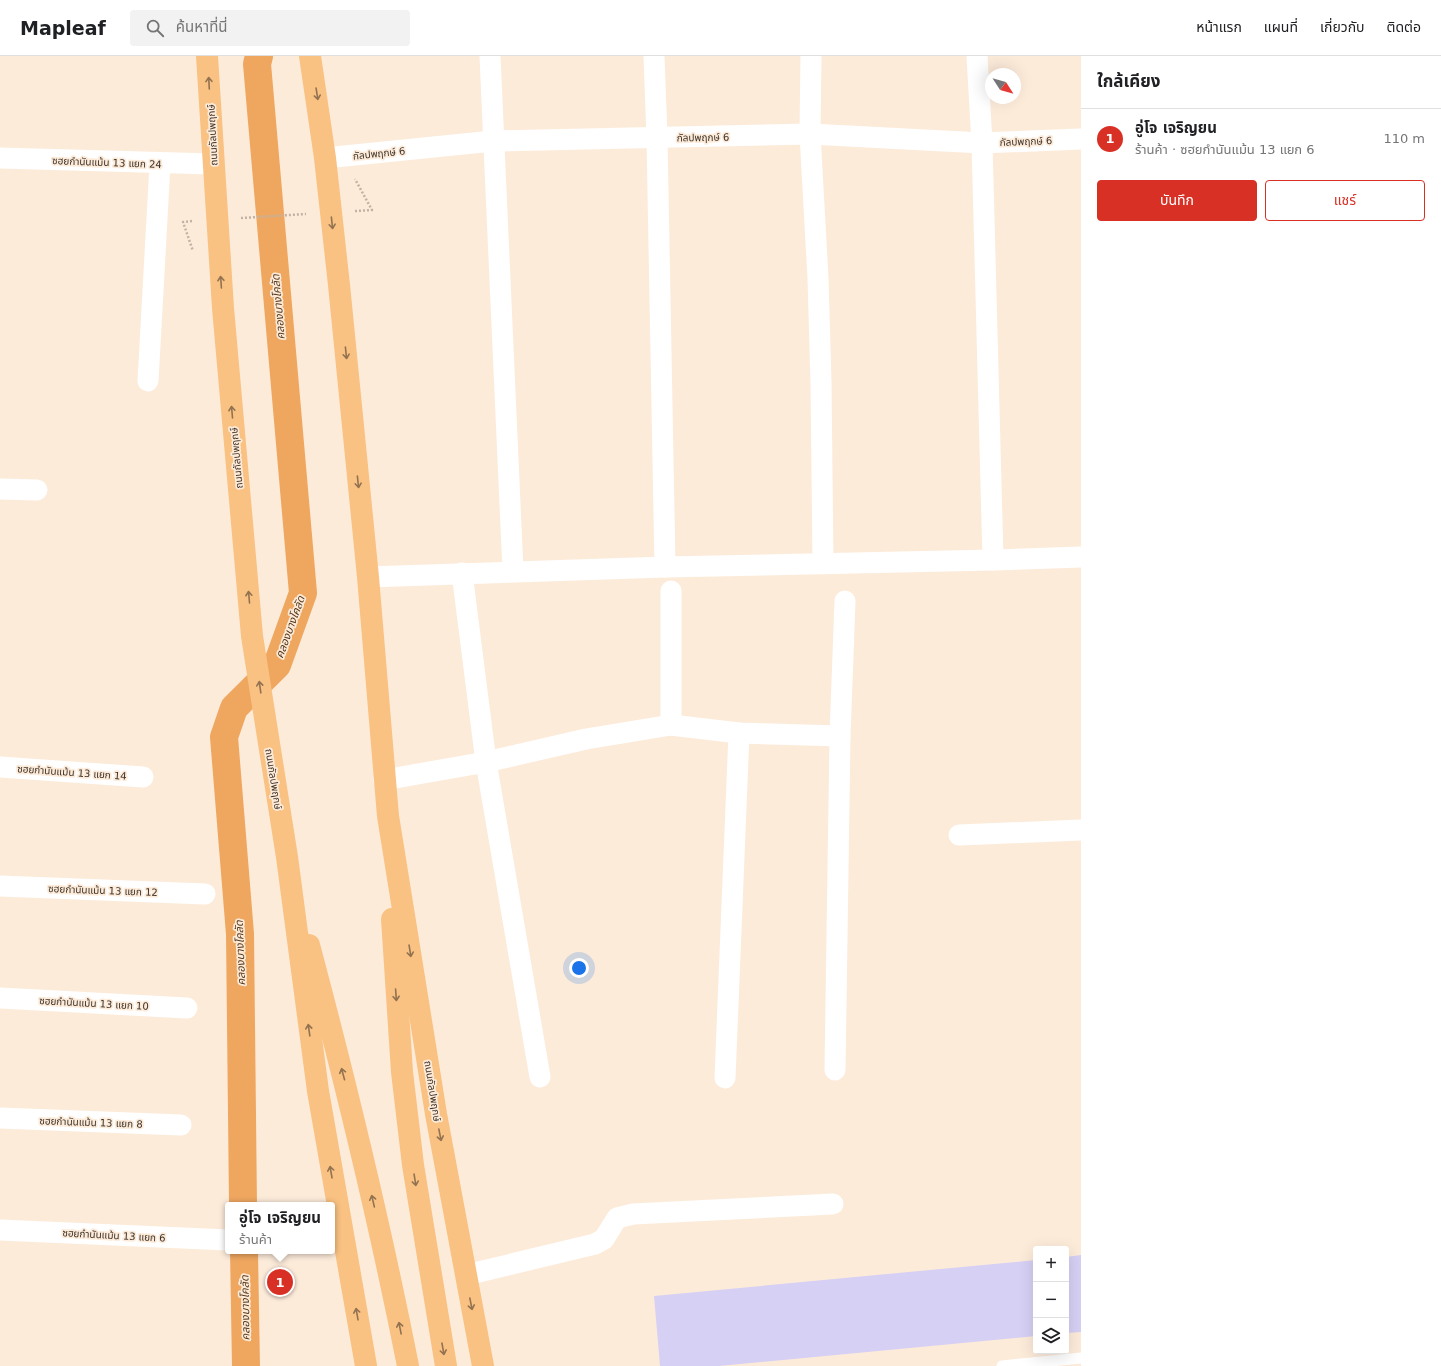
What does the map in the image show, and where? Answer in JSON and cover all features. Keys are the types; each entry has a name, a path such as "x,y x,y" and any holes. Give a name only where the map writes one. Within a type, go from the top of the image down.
{"main road":[{"name":"ถนนกัลปพฤกษ์","path":"207,56 223,308 252,636 287,857 318,1091 366,1366"},
{"name":"ถนนกัลปพฤกษ์","path":"310,56 325,158 368,577 388,816 436,1114 483,1366"},
{"name":"ถนนกัลปพฤกษ์","path":"388,816 395,976 403,1080 413,1165 446,1366"},
{"name":"ถนนกัลปพฤกษ์","path":"287,857 351,1103 387,1261 408,1366"}],"street":[{"path":"490,56 513,571"},
{"path":"654,56 657,138 665,567"},
{"path":"811,56 810,134 818,278 823,563"},
{"path":"977,56 982,143 993,560"},
{"name":"กัลปพฤกษ์ 6","path":"325,158 493,141 810,134 982,143 1081,139"},
{"name":"ซฮยกำนันแม้น 13 แยก 24","path":"0,164 213,164"},
{"path":"148,381 160,164"},
{"path":"0,489 37,490"},
{"path":"368,577 513,571 1081,557"},
{"path":"462,573 486,762 540,1077"},
{"path":"671,725 672,591"},
{"path":"835,1070 840,736 845,601"},
{"path":"384,780 486,762 586,739 671,725 739,733 840,736"},
{"path":"725,1078 739,733"},
{"name":"ซฮยกำนันแม้น 13 แยก 14","path":"0,767 143,777"},
{"path":"959,835 1081,830"},
{"name":"ซฮยกำนันแม้น 13 แยก 12","path":"0,886 205,894"},
{"name":"ซฮยกำนันแม้น 13 แยก 10","path":"0,998 187,1008"},
{"name":"ซฮยกำนันแม้น 13 แยก 8","path":"0,1118 181,1125"},
{"path":"466,1275 595,1244 604,1239 617,1218 633,1214 833,1204"},
{"name":"ซฮยกำนันแม้น 13 แยก 6","path":"0,1230 225,1240"}],"lane":[{"path":"1002,1366 1081,1358"}],"path":[{"path":"348,211 372,210 355,178"},
{"path":"238,218 309,214"},
{"path":"195,256 183,222 198,221"}],"building":[{"path":"1081,1255 1081,1332 1069,1333 1069,1257"},
{"path":"1033,1260 1033,1336 719,1366 660,1366 654,1296"}],"waterway":[{"name":"คลองบางโคลัด","path":"243,1202 240,934 224,737 234,708 277,665 303,593 257,64 259,56"},
{"name":"คลองบางโคลัด","path":"244,1254 246,1366"}],"place":[{"name":"อู่โจ เจริญยน","path":"280,1282"}]}
